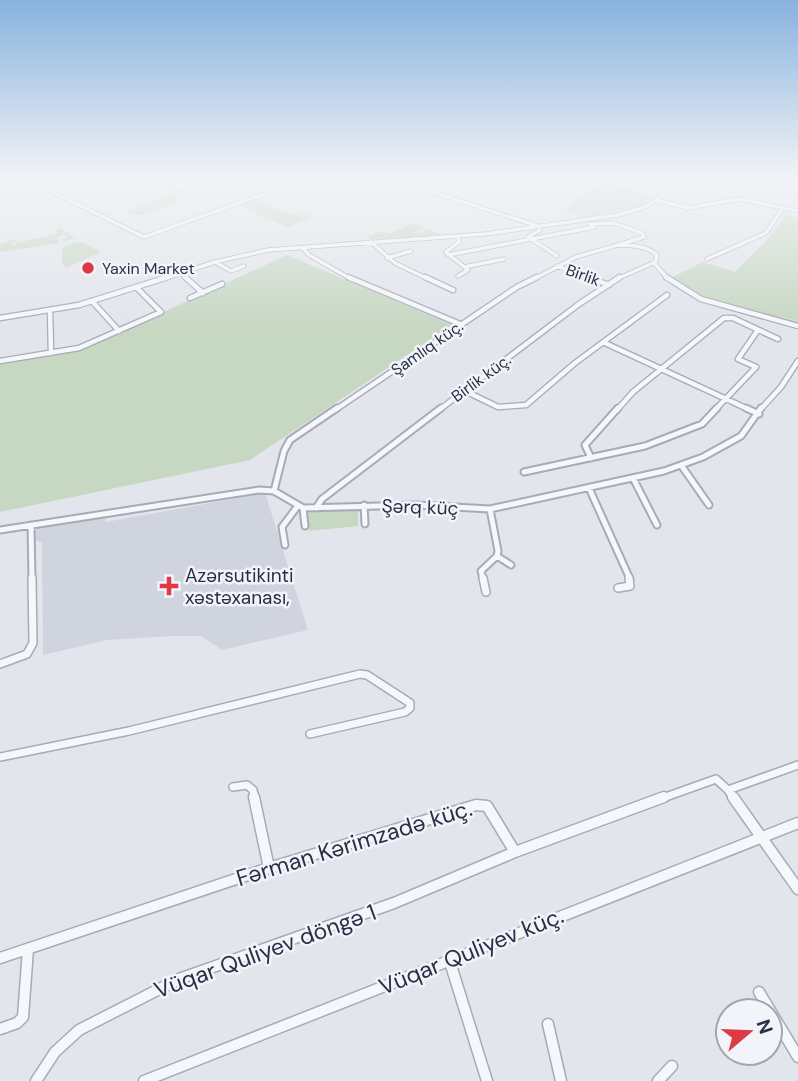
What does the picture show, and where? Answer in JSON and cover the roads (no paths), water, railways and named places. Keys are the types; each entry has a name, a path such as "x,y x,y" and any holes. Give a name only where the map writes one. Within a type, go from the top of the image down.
{"street":[{"path":"123,226 144,237 174,226"},
{"path":"0,318 92,301 215,262 254,253 302,247 458,237 547,226"},
{"path":"448,255 590,226"},
{"name":"Şamlıq küç.","path":"274,491 281,478 284,450 288,442 517,287 587,253 645,234 620,226"},
{"path":"707,260 765,233 770,226"},
{"path":"529,238 528,234 543,227"},
{"path":"448,255 447,250 459,242 458,237"},
{"path":"529,238 557,256"},
{"path":"371,242 387,258 453,290"},
{"name":"Şamlıq küç.","path":"618,245 637,245 651,250 657,255 655,262 670,279 716,305 798,326"},
{"path":"302,247 310,258 336,271 460,324"},
{"path":"387,258 411,251"},
{"path":"448,255 467,272 458,276"},
{"path":"464,267 504,258"},
{"path":"215,262 230,271 244,266"},
{"name":"Birlik küç.","path":"316,508 322,499 463,390 609,285 645,264 655,262"},
{"name":"Birlik","path":"557,266 609,285"},
{"path":"180,273 203,293"},
{"path":"190,298 222,284"},
{"path":"0,361 79,348 161,312 136,287"},
{"path":"463,390 498,407 526,405 563,372 667,295"},
{"path":"92,301 118,331"},
{"path":"50,310 51,353"},
{"path":"591,458 585,445 633,392 724,318 733,318 778,339"},
{"path":"524,472 675,436 702,424 756,368 738,359 758,330"},
{"path":"604,343 759,414"},
{"name":"Şərq küç","path":"300,508 364,505 490,509 681,466 741,436 797,363"},
{"path":"681,466 709,505"},
{"path":"633,478 657,525"},
{"path":"589,488 631,581 630,586 618,589"},
{"path":"0,530 251,491 274,491 300,508 304,526"},
{"path":"364,505 365,524"},
{"path":"285,545 283,523 300,508"},
{"path":"490,509 497,556 511,565"},
{"path":"0,664 27,654 33,643 31,525"},
{"path":"486,592 481,570 497,556"},
{"path":"0,757 129,730 360,674 367,675 410,703 410,708 405,712 310,734"},
{"path":"728,790 798,765"},
{"path":"515,852 709,779 716,779 728,790 762,835 798,890"},
{"path":"233,788 247,785 253,790 270,867"},
{"name":"Fərman Kərimzadə küç.","path":"0,958 270,867 481,804 487,806 515,852"},
{"name":"Vüqar Quliyev küç.","path":"144,1081 798,823"},
{"name":"Vüqar Quliyev döngə 1","path":"36,1081 55,1052 79,1030 158,989 215,965 394,903 515,852"},
{"path":"0,1029 17,1023 23,1017 28,949"},
{"path":"449,959 487,1081"},
{"path":"759,992 798,1057"},
{"path":"548,1024 561,1081"},
{"path":"658,1081 672,1066"}],"place":[{"name":"Yaxin Market","path":"88,268"},
{"name":"Azərsutikinti xəstəxanası,","path":"169,586"}]}
